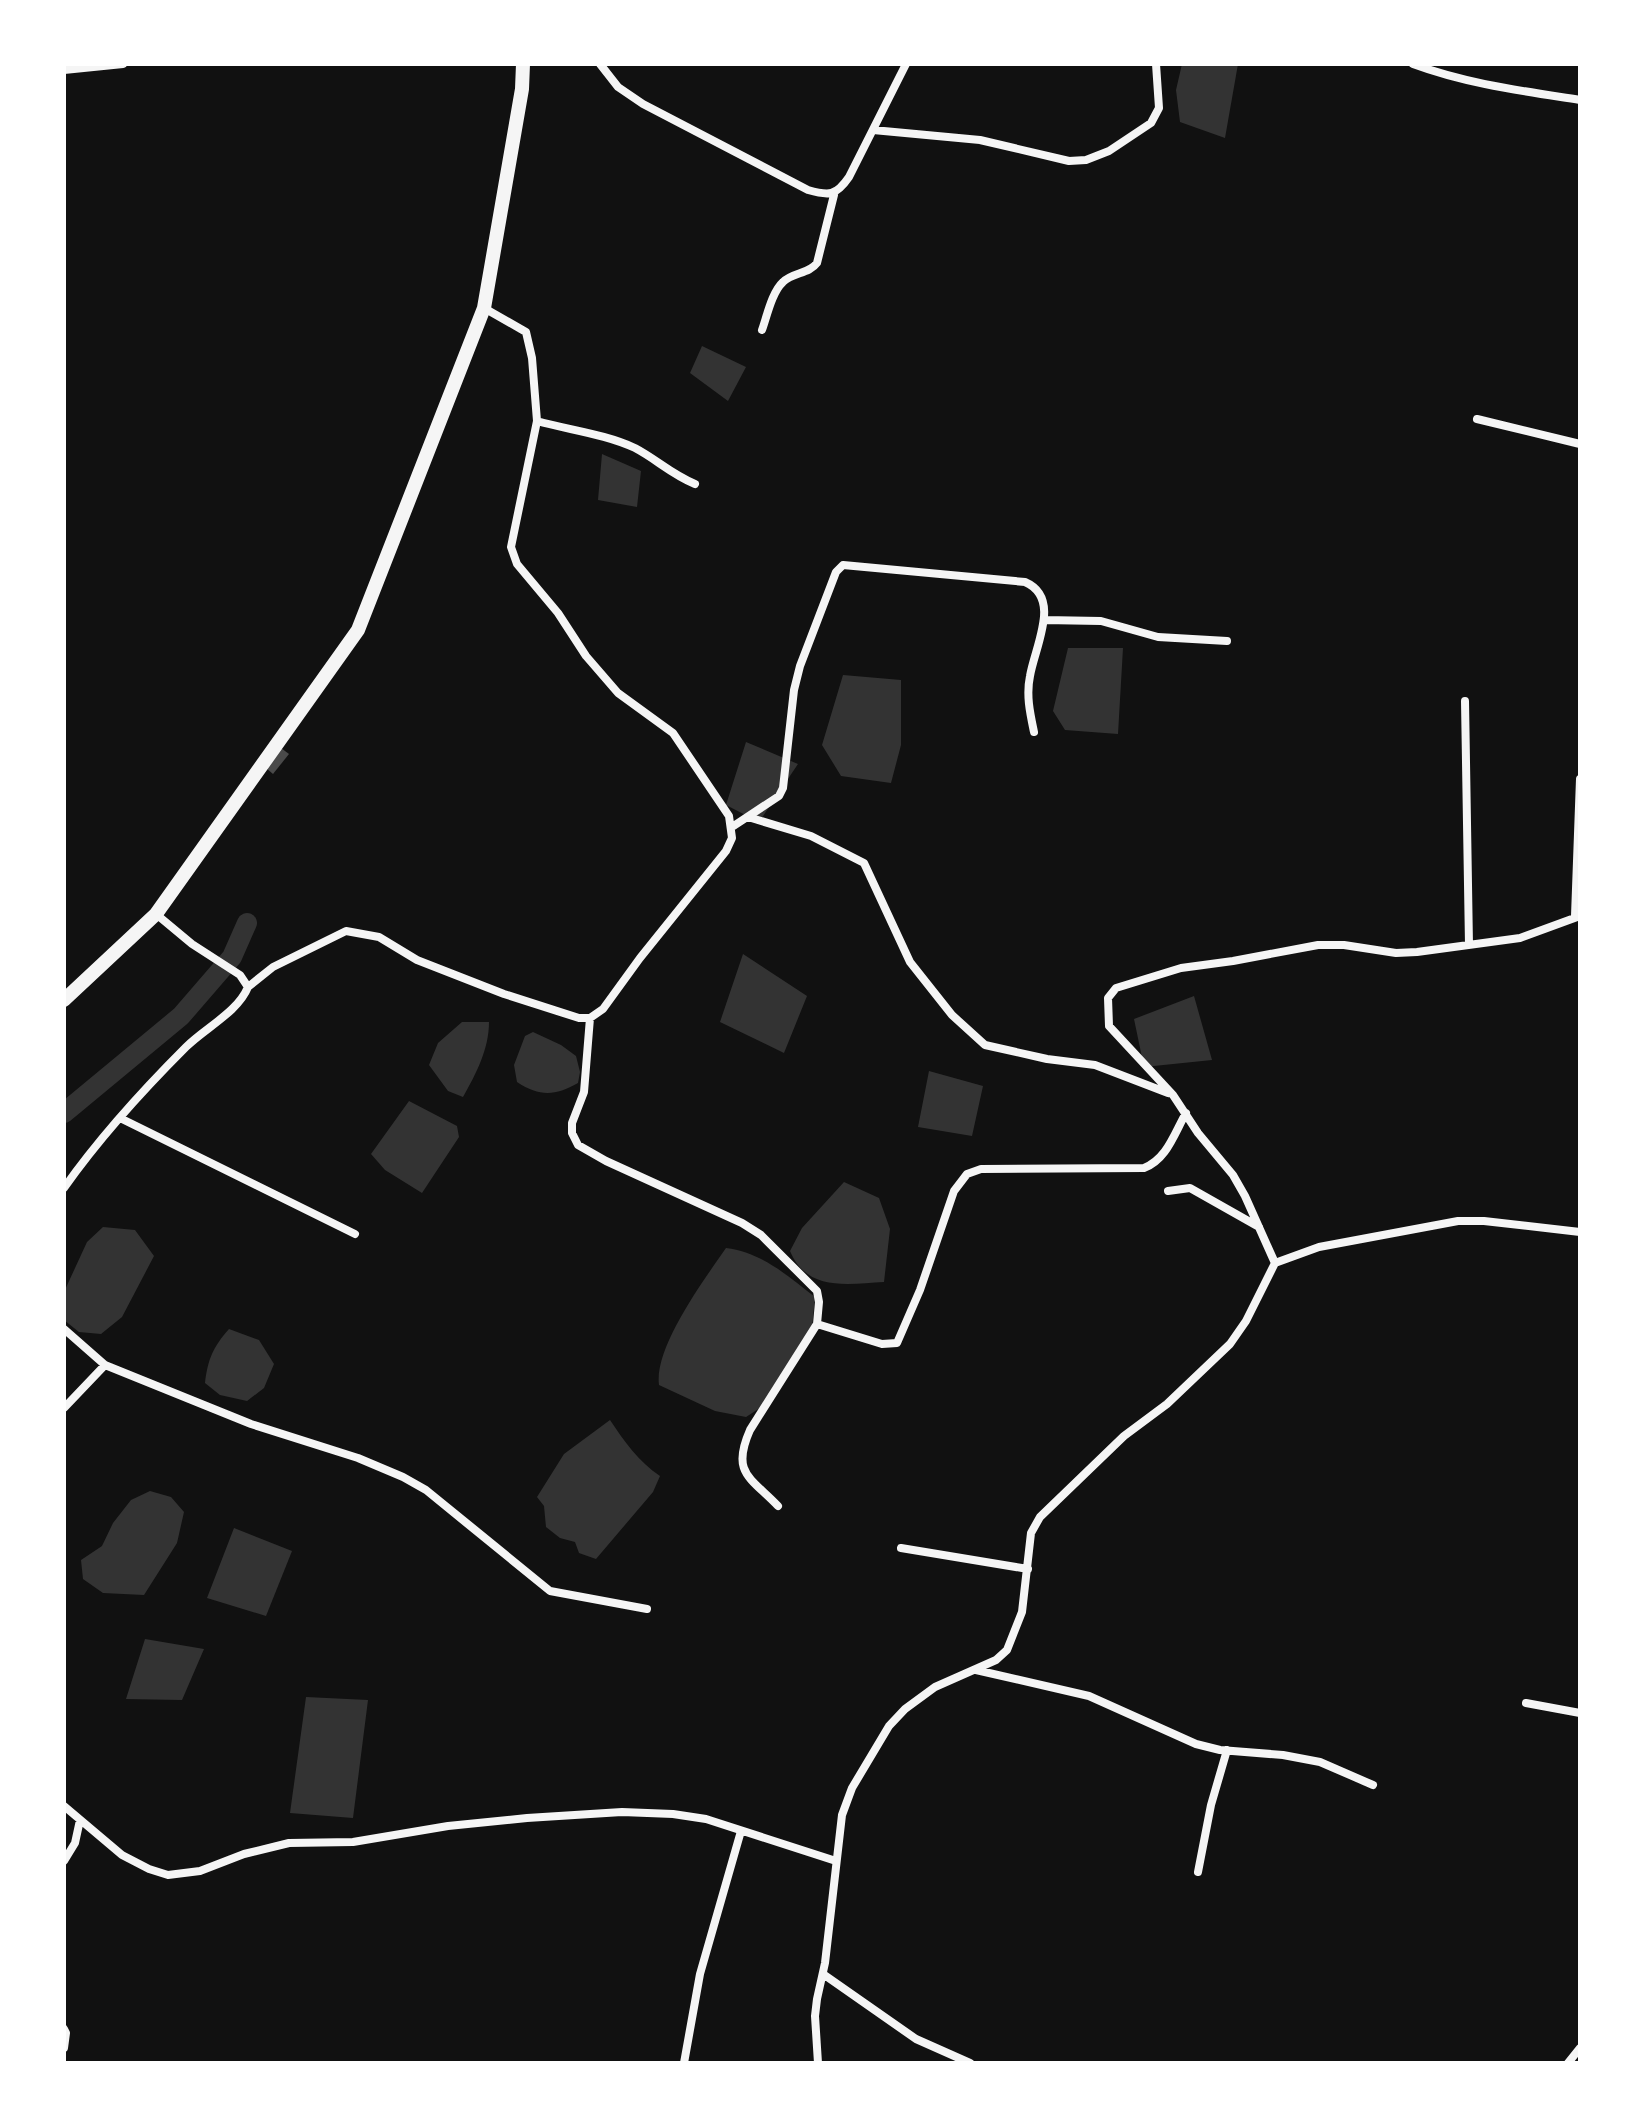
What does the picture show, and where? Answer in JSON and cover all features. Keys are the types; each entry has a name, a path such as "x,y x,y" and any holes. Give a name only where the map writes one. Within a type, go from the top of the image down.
{"main road":[{"path":"64,1000 156,914 358,630 484,308 522,89 523,64"}],"street":[{"path":"64,70 123,64"},
{"path":"600,64 618,87 643,104 808,190 834,195"},
{"path":"762,330 784,280 814,268 817,263 834,195 849,177 906,64"},
{"path":"873,130 980,140 1069,161 1086,160 1109,151 1151,123 1159,108 1156,64"},
{"path":"1413,64 1443,75 1504,89 1580,100"},
{"path":"64,1188 120,1118 200,1033 236,1004 248,987 273,967 346,931 379,937 417,960 504,994 579,1018 590,1018 603,1009 726,851 732,838 729,816 673,733 618,693 517,564 511,547 537,421 532,358 526,332 484,308"},
{"path":"1477,419 1580,444"},
{"path":"537,421 625,444 674,475 695,484"},
{"path":"732,827 779,796 783,788 794,690 800,666 839,567 852,565 1025,582 1038,587 1043,596 1044,620 1029,677 1029,709 1034,732"},
{"path":"1044,620 1101,621 1158,637 1227,641"},
{"path":"1465,701 1469,945"},
{"path":"1275,1263 1233,1175 1173,1095 1109,1026 1108,998 1116,988 1181,968 1318,945 1344,945 1396,953 1469,945 1520,938 1577,916 1580,779"},
{"path":"748,817 811,836 864,863 910,962 952,1015 985,1045 1047,1059 1095,1065 1173,1095"},
{"path":"156,914 192,944 240,975 248,987"},
{"path":"590,1018 584,1092 572,1123 572,1133 578,1145 606,1161 742,1223 761,1235 817,1291 817,1324 750,1430 742,1449 740,1461 746,1472 778,1506"},
{"path":"817,1324 882,1344 897,1343 920,1290 954,1191 967,1174 981,1169 1144,1168 1156,1163 1164,1153 1186,1113"},
{"path":"120,1118 355,1234"},
{"path":"1168,1191 1190,1188 1259,1227"},
{"path":"818,2063 815,2016 842,1815 852,1788 889,1726 905,1709 935,1687 996,1660 1007,1650 1022,1612 1031,1533 1040,1517 1124,1436 1167,1404 1230,1344 1246,1321 1275,1263 1319,1247 1458,1221 1580,1232"},
{"path":"64,1329 105,1365 251,1424 358,1458 403,1477 426,1490 550,1591 647,1609"},
{"path":"64,1408 105,1365"},
{"path":"901,1548 1028,1569"},
{"path":"975,1670 1089,1696 1196,1744 1320,1762 1373,1785"},
{"path":"1526,1703 1580,1713"},
{"path":"1198,1872 1211,1805 1227,1750"},
{"path":"64,1806 122,1855 168,1875 200,1871 244,1854 289,1843 353,1842 448,1826 622,1812 706,1819 836,1861"},
{"path":"64,1861 75,1843 80,1820"},
{"path":"684,2063 700,1974 741,1831"},
{"path":"823,1974 916,2039 970,2063"},
{"path":"64,2029 64,2048"},
{"path":"1568,2063 1580,2048"}],"shaded area":[{"path":"1182,64 1238,64 1225,138 1180,122 1176,90"},
{"path":"702,346 746,367 728,401 690,373"},
{"path":"602,454 641,471 637,507 598,500"},
{"path":"1068,648 1123,648 1118,734 1065,730 1053,711"},
{"path":"843,675 901,680 901,745 891,783 841,776 822,745"},
{"path":"746,742 798,764 759,822 726,805"},
{"path":"743,954 807,996 784,1053 720,1022"},
{"path":"1194,996 1212,1060 1144,1067 1134,1019"},
{"path":"462,1022 489,1022 484,1052 463,1097 448,1091 429,1065 438,1043"},
{"path":"533,1032 576,1056 580,1072 578,1083 548,1093 517,1082 514,1065 525,1036"},
{"path":"929,1071 983,1086 972,1136 918,1127"},
{"path":"409,1101 457,1126 459,1137 422,1193 385,1170 371,1154"},
{"path":"844,1182 879,1198 890,1229 884,1282 842,1284 817,1279 797,1264 790,1251 802,1228"},
{"path":"103,1227 135,1230 154,1256 122,1317 101,1334 79,1332 64,1320 64,1292 87,1242"},
{"path":"726,1248 762,1260 815,1297 812,1328 763,1406 746,1417 715,1411 659,1385 664,1352 672,1333"},
{"path":"229,1329 259,1340 274,1364 264,1388 247,1401 220,1395 205,1383 212,1354"},
{"path":"610,1420 639,1458 660,1476 653,1492 596,1559 579,1553 575,1542 560,1538 546,1527 544,1506 537,1497 564,1454"},
{"path":"150,1491 171,1497 184,1512 177,1543 144,1595 103,1593 83,1579 81,1560 102,1546 113,1523 131,1500"},
{"path":"234,1528 292,1551 266,1616 207,1598"},
{"path":"145,1639 204,1649 182,1700 126,1699"},
{"path":"306,1697 368,1700 353,1818 290,1813"}],"building":[{"path":"281,748 289,754 273,774 266,768"}],"waterway":[{"path":"64,1113 181,1016 232,957 247,923"}]}
